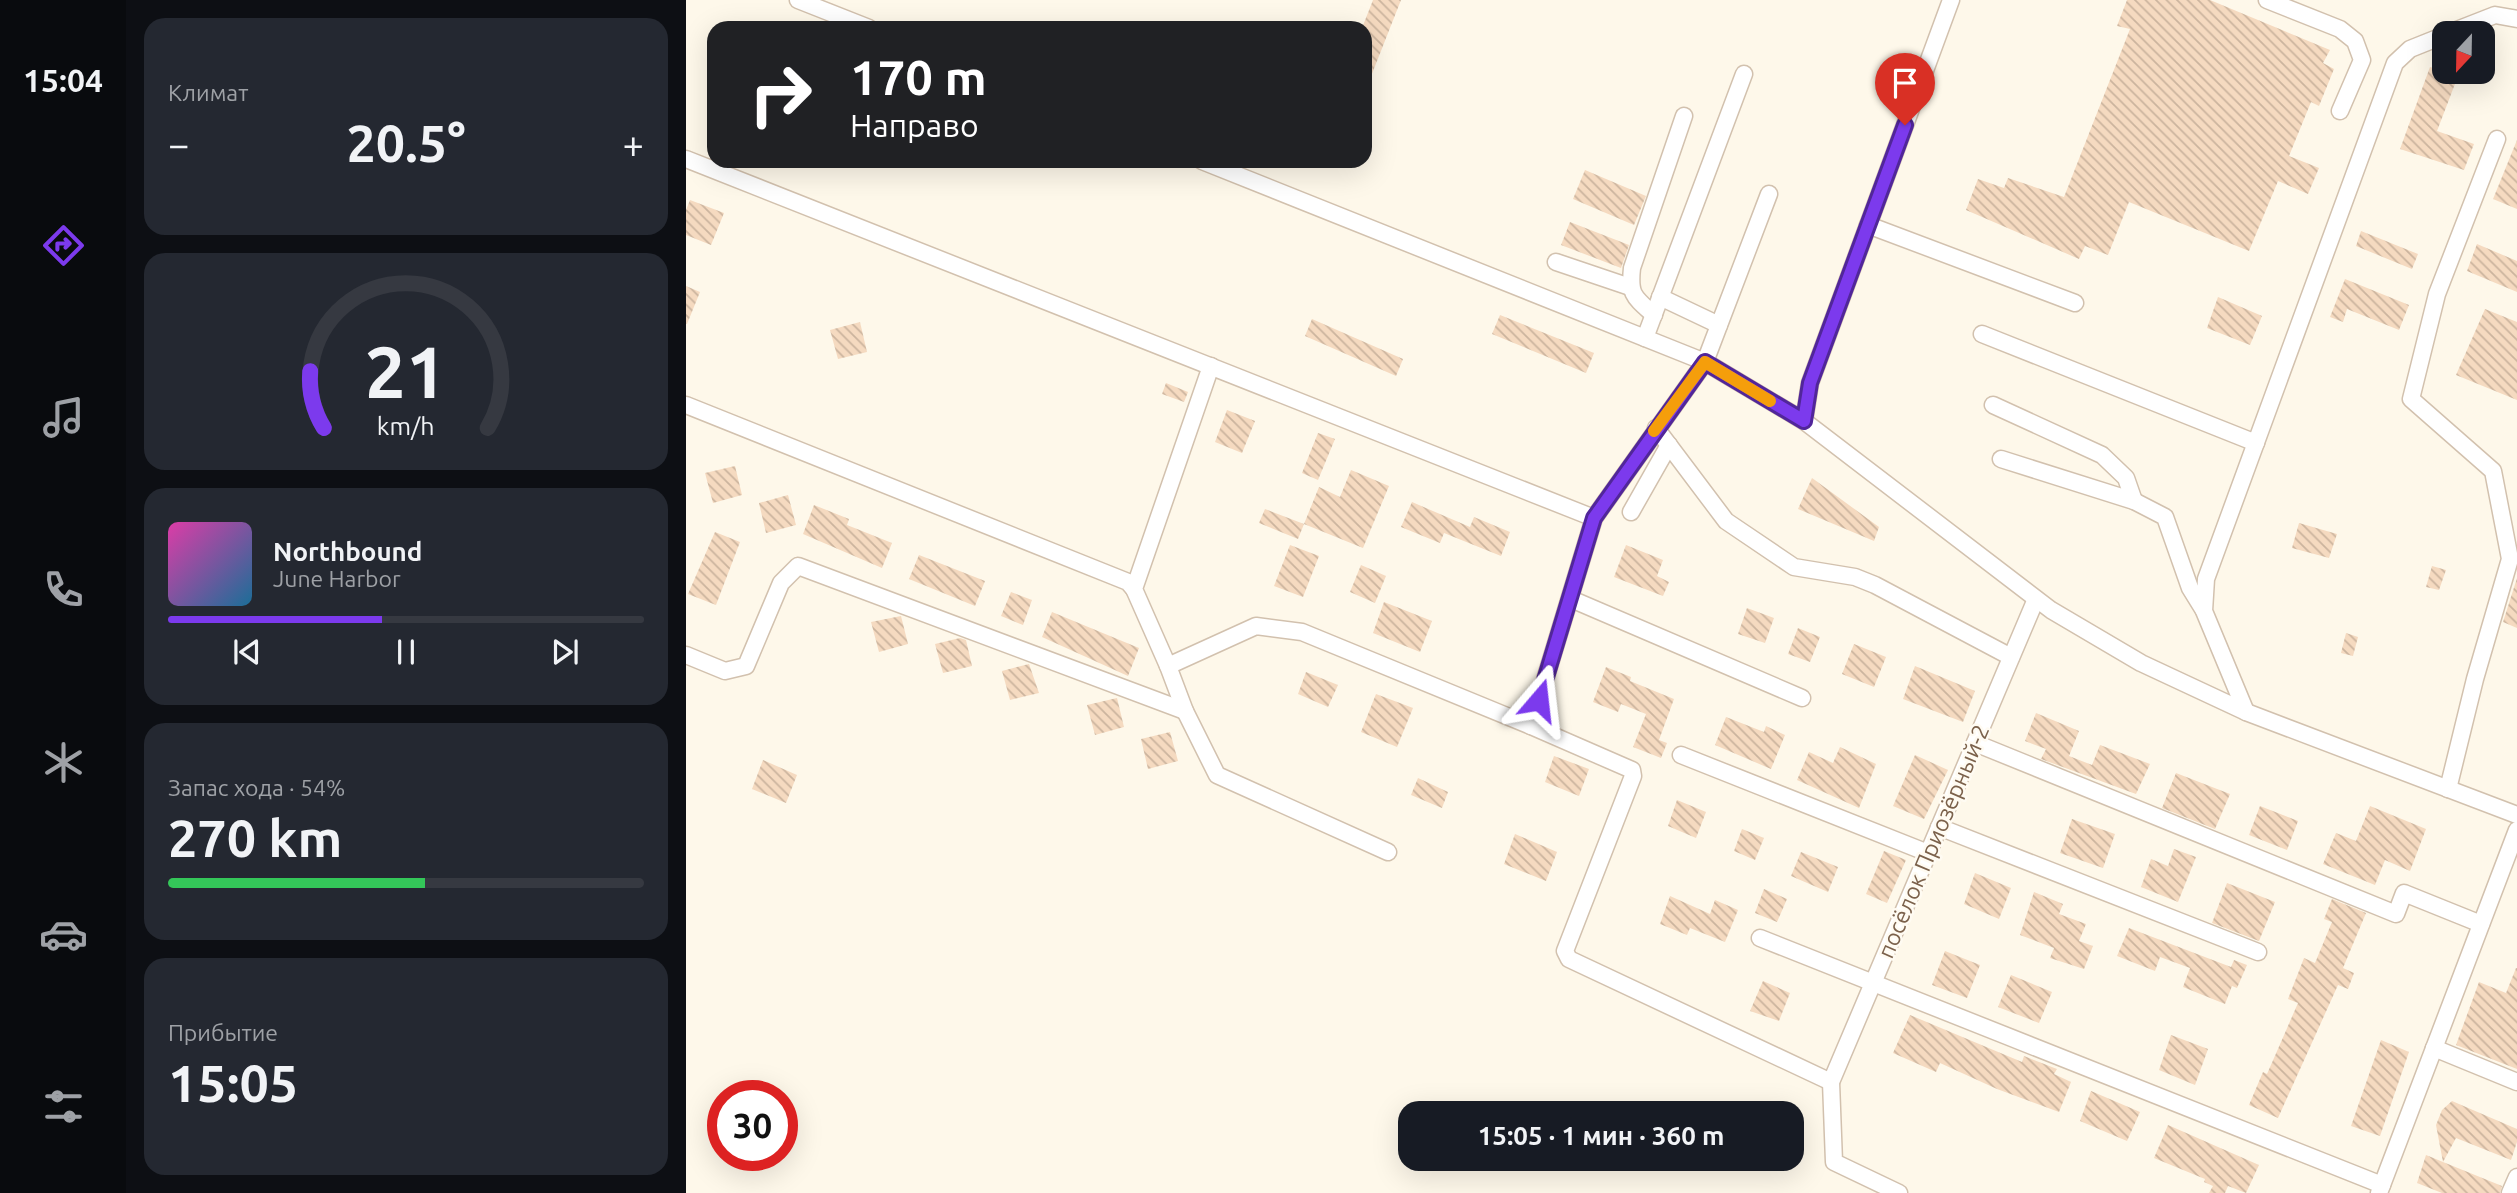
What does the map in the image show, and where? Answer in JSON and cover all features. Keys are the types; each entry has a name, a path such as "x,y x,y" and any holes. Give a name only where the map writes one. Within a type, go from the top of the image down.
{"street":[{"path":"1804,421 1810,383 1951,0"},
{"path":"2267,0 2340,29 2355,41 2362,60 2340,111"},
{"path":"805,1 852,21"},
{"path":"2480,21 2495,15 2517,19"},
{"path":"2204,611 2206,579 2396,63 2410,49 2432,40"},
{"path":"1645,338 1744,74"},
{"path":"1654,315 1635,298 1630,287 1632,268 1684,116"},
{"path":"2448,789 2475,679 2510,559 2493,471 2411,399 2437,294 2497,139"},
{"path":"686,159 707,167"},
{"path":"709,168 1594,518"},
{"path":"1220,168 1705,362 1804,421 2036,599 2141,663 2246,712 2517,815"},
{"path":"1531,726 1572,599 1594,518 1705,362 1769,194"},
{"path":"1868,225 2076,303"},
{"path":"1556,262 1630,287"},
{"path":"1660,297 1719,325"},
{"path":"1982,334 2256,443"},
{"path":"1134,589 1211,366"},
{"path":"686,405 1128,582 1134,589 1185,711 1217,775 1388,852"},
{"path":"1993,405 2102,455 2126,478 2134,501"},
{"path":"1656,428 1726,522 1794,567 1855,577 1875,585 2011,657"},
{"path":"1631,512 1669,445"},
{"path":"2001,459 2134,501 2165,517 2190,588 2204,611 2246,712"},
{"path":"686,655 725,671 746,666 781,583 797,566 1185,711"},
{"path":"1572,599 1802,698"},
{"name":"посёлок Приозёрный-2","path":"1831,1082 2036,599"},
{"path":"1168,666 1256,626 1302,632 1633,770 1633,776 1565,951 1569,959 1831,1082 1834,1162 1899,1193"},
{"path":"1975,743 2396,914 2404,893 2481,924"},
{"path":"1681,755 1928,853"},
{"path":"1939,827 2258,953"},
{"path":"1760,938 2381,1189 2517,830"},
{"path":"2434,1048 2517,1082"},
{"path":"2510,1193 2517,1177"}],"building":[{"path":"1373,0 1401,0 1372,74 1372,21 1365,21"},
{"path":"2127,0 2210,0 2330,50 2323,63 2334,69 2319,106 2311,102 2289,156 2319,168 2308,194 2278,181 2249,251 2129,202 2108,255 2085,246 2079,259 1966,210 1978,179 2004,188 2008,178 2064,197 2130,29 2117,26"},
{"path":"2432,68 2432,84 2455,84 2437,131 2474,144 2464,170 2400,149"},
{"path":"2517,140 2517,209 2493,199"},
{"path":"1585,170 1646,196 1634,225 1573,199"},
{"path":"690,200 724,213 711,245 686,235 686,210"},
{"path":"1570,222 1629,245 1621,268 1561,245"},
{"path":"2361,231 2418,254 2412,269 2356,246"},
{"path":"2477,244 2517,261 2517,292 2467,271"},
{"path":"2345,279 2409,305 2399,330 2347,309 2343,322 2330,317"},
{"path":"686,286 700,292 687,324 686,324"},
{"path":"2218,297 2262,316 2250,345 2207,328"},
{"path":"2485,309 2517,322 2517,400 2456,375"},
{"path":"1500,315 1594,353 1586,373 1492,334"},
{"path":"1312,319 1403,359 1396,376 1305,336"},
{"path":"860,322 867,352 838,359 830,330"},
{"path":"1166,383 1188,392 1184,402 1162,394"},
{"path":"1227,410 1255,421 1242,453 1215,442"},
{"path":"1318,433 1335,439 1318,480 1302,473"},
{"path":"735,466 742,495 713,503 705,473"},
{"path":"1351,470 1389,486 1363,548 1304,524 1319,487 1340,497"},
{"path":"1812,478 1879,527 1874,541 1798,509"},
{"path":"788,495 796,525 766,533 759,503"},
{"path":"1412,502 1470,527 1474,517 1510,532 1501,556 1444,533 1440,543 1401,527"},
{"path":"814,505 849,519 847,525 892,543 882,568 803,534"},
{"path":"1265,509 1304,524 1298,539 1259,523"},
{"path":"2299,523 2337,534 2329,558 2292,548"},
{"path":"715,532 740,542 716,605 688,594"},
{"path":"1290,545 1319,556 1303,597 1274,586"},
{"path":"1626,545 1663,560 1657,576 1669,582 1663,596 1614,577"},
{"path":"919,555 985,581 975,606 909,579"},
{"path":"1361,565 1386,576 1375,603 1350,592"},
{"path":"2432,566 2446,570 2439,590 2426,587"},
{"path":"2517,578 2517,628 2503,622"},
{"path":"1011,592 1032,600 1023,625 1001,616"},
{"path":"1384,602 1432,621 1420,652 1373,633"},
{"path":"1747,608 1774,618 1765,643 1738,634"},
{"path":"1052,612 1139,648 1128,676 1042,637"},
{"path":"901,616 908,644 879,652 871,622"},
{"path":"1798,628 1820,637 1810,662 1788,654"},
{"path":"2346,633 2358,637 2353,656 2341,653"},
{"path":"960,638 966,640 972,666 943,673 935,644"},
{"path":"1854,644 1886,657 1874,687 1842,674"},
{"path":"1029,664 1039,693 1010,700 1002,671"},
{"path":"1915,666 1975,691 1963,722 1903,699"},
{"path":"1606,667 1631,677 1630,681 1674,699 1659,740 1667,743 1661,758 1633,747 1646,714 1621,704 1618,712 1593,702"},
{"path":"1306,672 1338,685 1328,707 1298,694"},
{"path":"1376,694 1413,708 1397,747 1361,732"},
{"path":"1117,698 1124,727 1095,735 1087,705"},
{"path":"2036,713 2079,731 2069,756 2092,765 2100,745 2150,764 2136,794 2041,759 2046,749 2025,741"},
{"path":"1726,717 1764,732 1766,726 1785,735 1771,769 1715,745"},
{"path":"1170,732 1178,761 1148,769 1141,739"},
{"path":"1840,747 1876,764 1859,808 1797,780 1809,752 1833,763"},
{"path":"1915,755 1948,770 1924,819 1893,806"},
{"path":"1554,756 1589,769 1579,796 1545,782"},
{"path":"763,760 797,775 786,803 752,789"},
{"path":"2176,773 2230,794 2215,829 2162,808"},
{"path":"1418,778 1448,792 1442,808 1411,795"},
{"path":"1677,800 1706,812 1696,838 1668,826"},
{"path":"2260,806 2298,821 2287,850 2249,835"},
{"path":"2370,806 2426,829 2410,871 2385,860 2375,885 2323,864 2336,833 2356,841"},
{"path":"2072,819 2115,834 2103,868 2060,853"},
{"path":"1742,829 1764,838 1755,860 1734,851"},
{"path":"1515,834 1557,852 1546,881 1504,864"},
{"path":"2174,849 2196,857 2178,902 2141,887 2151,859 2168,866"},
{"path":"1884,851 1906,860 1887,903 1866,894"},
{"path":"1801,852 1838,867 1828,892 1791,876"},
{"path":"1975,873 2011,888 1999,919 1964,904"},
{"path":"2227,883 2275,902 2259,941 2212,923"},
{"path":"1764,889 1787,899 1777,922 1755,913"},
{"path":"2034,892 2063,904 2059,914 2086,924 2079,941 2093,946 2084,969 2050,958 2054,948 2020,935"},
{"path":"1670,896 1710,914 1715,900 1738,910 1725,942 1690,928 1687,935 1660,924"},
{"path":"2332,899 2366,913 2343,968 2354,973 2348,989 2338,985 2278,1118 2249,1105 2263,1072 2267,1074 2298,1003 2288,999 2304,958 2315,963 2332,922 2324,919"},
{"path":"2129,928 2231,967 2234,960 2247,965 2237,988 2232,986 2225,1004 2183,987 2190,968 2160,957 2155,971 2117,956"},
{"path":"1945,951 1980,965 1967,998 1932,985"},
{"path":"2516,968 2517,1069 2456,1045 2479,982 2506,993"},
{"path":"2011,975 2052,992 2039,1023 1998,1007"},
{"path":"1763,981 1790,993 1779,1021 1750,1011"},
{"path":"1910,1015 2022,1062 2024,1056 2057,1069 2054,1074 2071,1082 2059,1112 1997,1089 1940,1063 1936,1072 1893,1053"},
{"path":"2171,1035 2208,1049 2195,1085 2159,1070"},
{"path":"2381,1040 2409,1052 2380,1136 2351,1126"},
{"path":"2091,1091 2140,1112 2127,1141 2080,1121"},
{"path":"2452,1101 2517,1129 2517,1142 2511,1160 2456,1138 2443,1162 2436,1125 2442,1110"},
{"path":"2168,1125 2259,1165 2246,1193 2228,1186 2225,1193 2209,1193 2213,1186 2204,1182 2205,1179 2154,1158"},
{"path":"2426,1155 2502,1186 2500,1193 2442,1193 2417,1183"}],"slow traffic":[{"path":"1654,431 1705,362 1770,401"}],"route":[{"path":"1539,700 1572,599 1594,518 1705,362 1804,421 1810,383 1905,125"}]}
